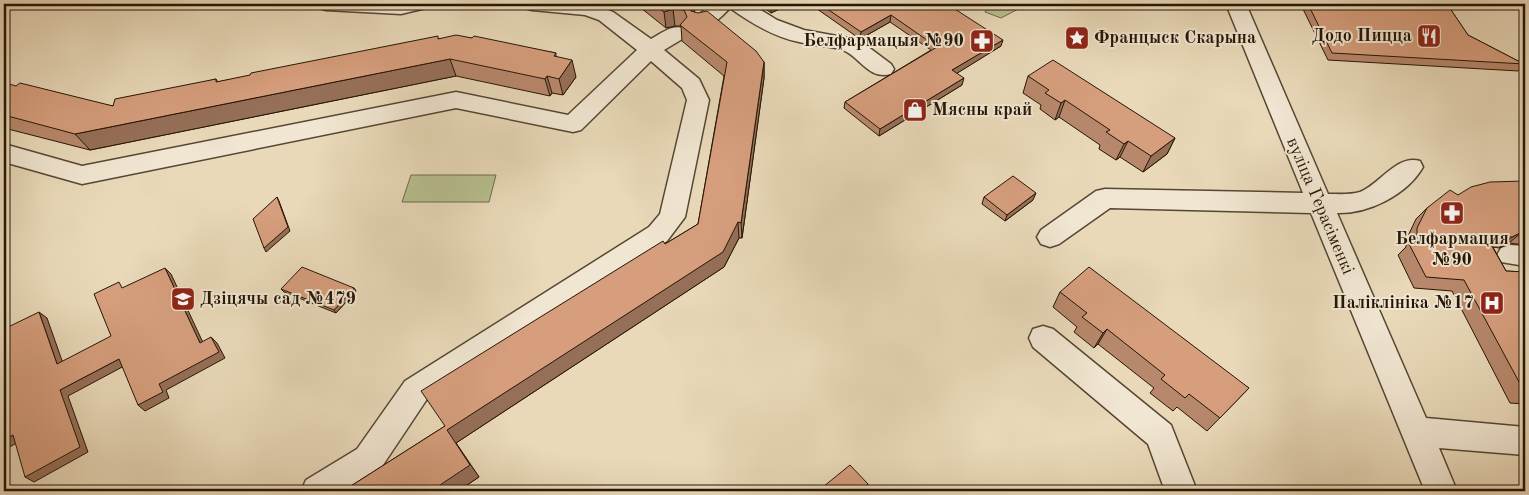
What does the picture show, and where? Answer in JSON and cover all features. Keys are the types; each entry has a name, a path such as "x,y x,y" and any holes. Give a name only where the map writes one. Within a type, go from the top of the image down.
{"street":[{"path":"326,4 401,8 419,4"},
{"path":"317,491 368,460 416,390 658,234 672,217 698,100 691,84 650,49 606,16 589,9 532,4"},
{"path":"701,22 723,4"},
{"path":"738,4 770,25 800,36 851,46 883,69"},
{"name":"вуліца Герасіменкі","path":"1236,4 1441,491"},
{"path":"4,153 82,175 456,100 573,124 650,49 678,33"},
{"path":"1050,237 1105,198 1320,204 1366,201 1380,195 1411,167"},
{"path":"1042,338 1160,434 1181,491"},
{"path":"1417,432 1525,441"}],"green space":[{"path":"989,4 1026,5 1001,18 985,12"},
{"path":"411,175 496,175 489,202 402,202"}],"building":[{"path":"654,4 689,4 691,11 698,13 707,11 756,51 764,62 741,223 738,222 723,252 447,430 470,465 431,491 343,491 445,426 421,391 663,241 665,244 698,224 727,62 680,25 687,17 684,10 673,9 664,12"},
{"path":"820,4 947,4 1003,40 952,70 964,78 880,129 845,102 937,47 891,15 861,32"},
{"path":"1308,4 1447,4 1468,35 1524,64 1332,53"},
{"path":"456,35 472,38 474,36 556,53 554,56 572,60 559,79 547,76 545,79 450,59 75,134 4,115 4,88 9,84 16,86 20,83 113,106 115,99 216,79 216,82 250,75 251,73 438,36 438,39"},
{"path":"1053,60 1175,138 1151,156 1128,141 1124,144 1106,132 1110,130 1065,100 1061,103 1045,93 1049,90 1028,76"},
{"path":"1013,176 1036,193 1007,215 984,197"},
{"name":"Паліклініка №17","path":"1525,181 1525,232 1512,237 1485,234 1506,271 1525,272 1525,393 1464,280 1426,277 1409,244 1417,244 1417,228 1427,208 1450,190 1458,195 1471,187 1490,182"},
{"path":"277,197 288,227 264,248 253,219"},
{"path":"302,267 354,288 334,310 281,289"},
{"path":"1089,267 1249,388 1220,418 1189,394 1185,398 1161,379 1165,375 1107,329 1103,333 1082,317 1087,313 1060,292"},
{"path":"165,268 200,343 211,337 219,352 159,384 163,392 138,405 119,359 60,390 80,447 25,477 13,435 4,440 4,329 39,312 57,364 111,336 94,294 119,282 122,288"},
{"path":"850,465 868,484 861,491 818,491"}],"place":[{"name":"Додо Пицца","path":"1429,36"},
{"name":"Францыск Скарына","path":"1077,38"},
{"name":"Белфармацыя №90","path":"982,41"},
{"name":"Мясны край","path":"915,110"},
{"name":"Белфармация №90","path":"1452,213"},
{"name":"Дзіцячы сад №479","path":"183,299"},
{"name":"Паліклініка №17","path":"1492,303"}]}
